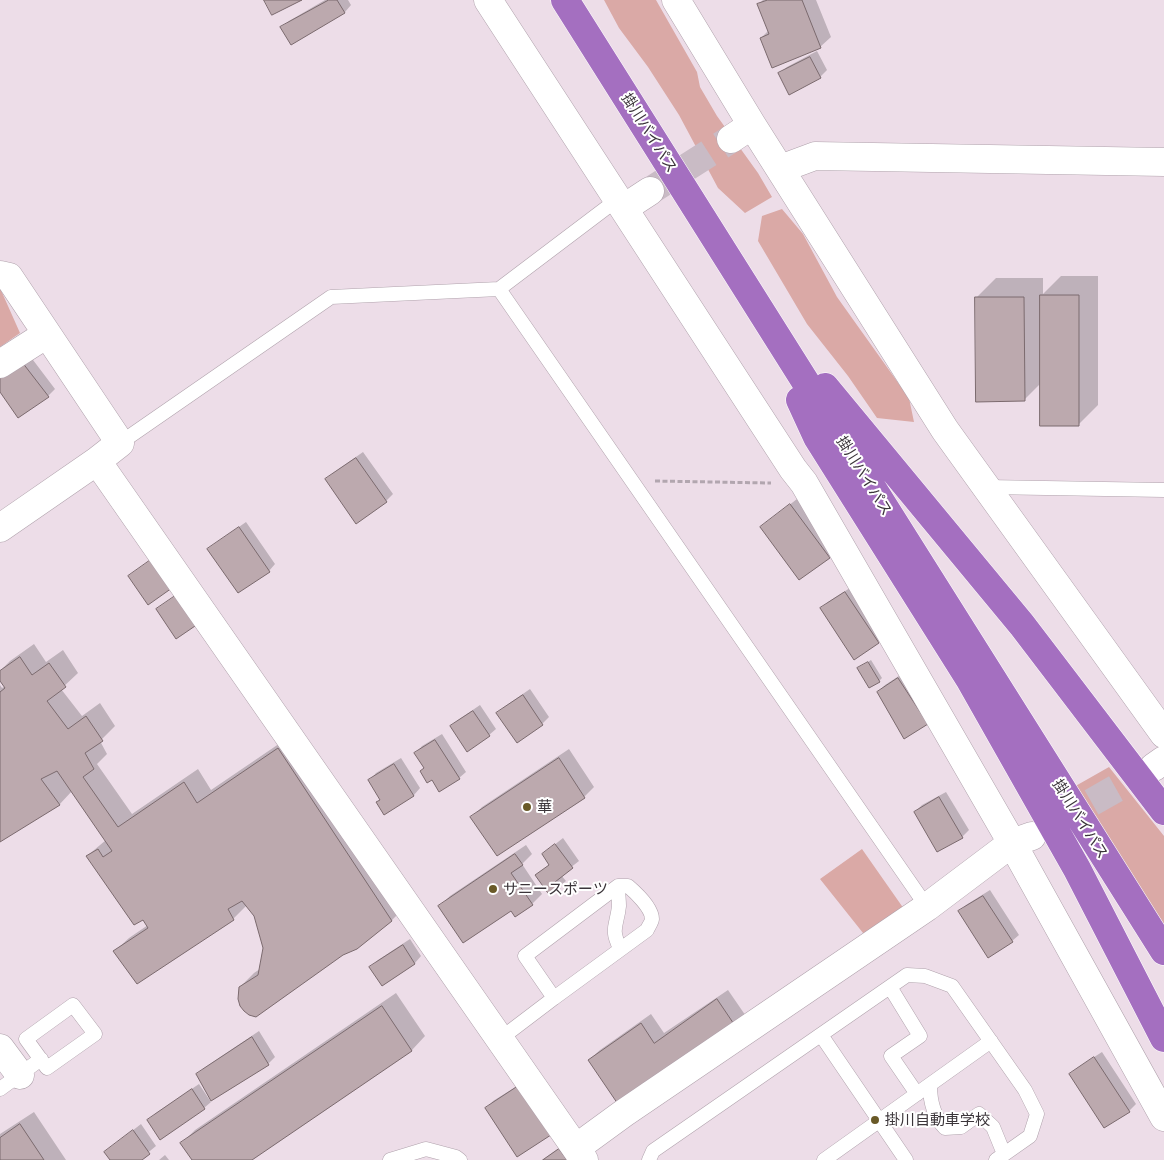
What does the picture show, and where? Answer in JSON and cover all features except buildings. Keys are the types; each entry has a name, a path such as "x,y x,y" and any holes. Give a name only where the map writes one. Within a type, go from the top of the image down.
{"highway":[{"name":"掛川バイパス","path":"566,0 1164,951"},
{"path":"753,299 1022,625 1164,811"},
{"path":"753,299 817,437 970,680 1077,869 1164,1038"}],"street":[{"path":"488,0 793,469 804,483 1022,840 1164,1117"},
{"path":"676,0 742,132 780,169 946,430 1164,734"},
{"path":"780,169 815,156 1164,162"},
{"path":"621,204 650,192"},
{"path":"0,275 9,276 120,443 0,528"},
{"path":"0,364 47,334"},
{"path":"97,461 580,1154 624,1113 927,907 1022,840"},
{"path":"0,1048 20,1074"}],"lane":[{"path":"120,443 331,298 500,289 621,204"},
{"path":"500,289 927,907"},
{"path":"986,487 1164,490"},
{"path":"500,1039 620,948 647,930 652,919 650,911 637,893 628,886 618,886 525,956 554,998"},
{"path":"618,886 619,907 615,919 614,936 620,948"},
{"path":"649,1160 653,1151 907,975 925,976 952,986 1025,1090 1038,1114 1030,1136 1000,1157 992,1127 979,1114 961,1127 946,1128 939,1122 930,1097 930,1085"},
{"path":"890,987 920,1036 891,1056 917,1094"},
{"path":"73,1005 95,1034 47,1068 20,1074 26,1039 73,1005"},
{"path":"821,1035 906,1160"},
{"path":"824,1160 991,1041"},
{"path":"390,1160 426,1149 456,1157 460,1160"}],"path":[{"path":"632,480 804,483"}],"shaded area":[{"path":"604,0 656,0 697,72 700,87 717,116 758,173 772,197 745,213 718,188 679,115 648,67 619,28"},
{"path":"782,209 803,234 837,297 909,398 914,422 877,418 848,376 807,324 758,241 762,216"},
{"path":"0,288 20,333 0,347"},
{"path":"1109,767 1164,836 1164,931 1072,788"},
{"path":"862,849 904,909 867,938 820,879"}],"tunnel":[{"path":"650,191 731,139"},
{"path":"1055,823 1154,767"}],"place":[{"name":"華","path":"527,807"},
{"name":"サニースポーツ","path":"493,889"},
{"name":"掛川自動車学校","path":"875,1120"}]}
